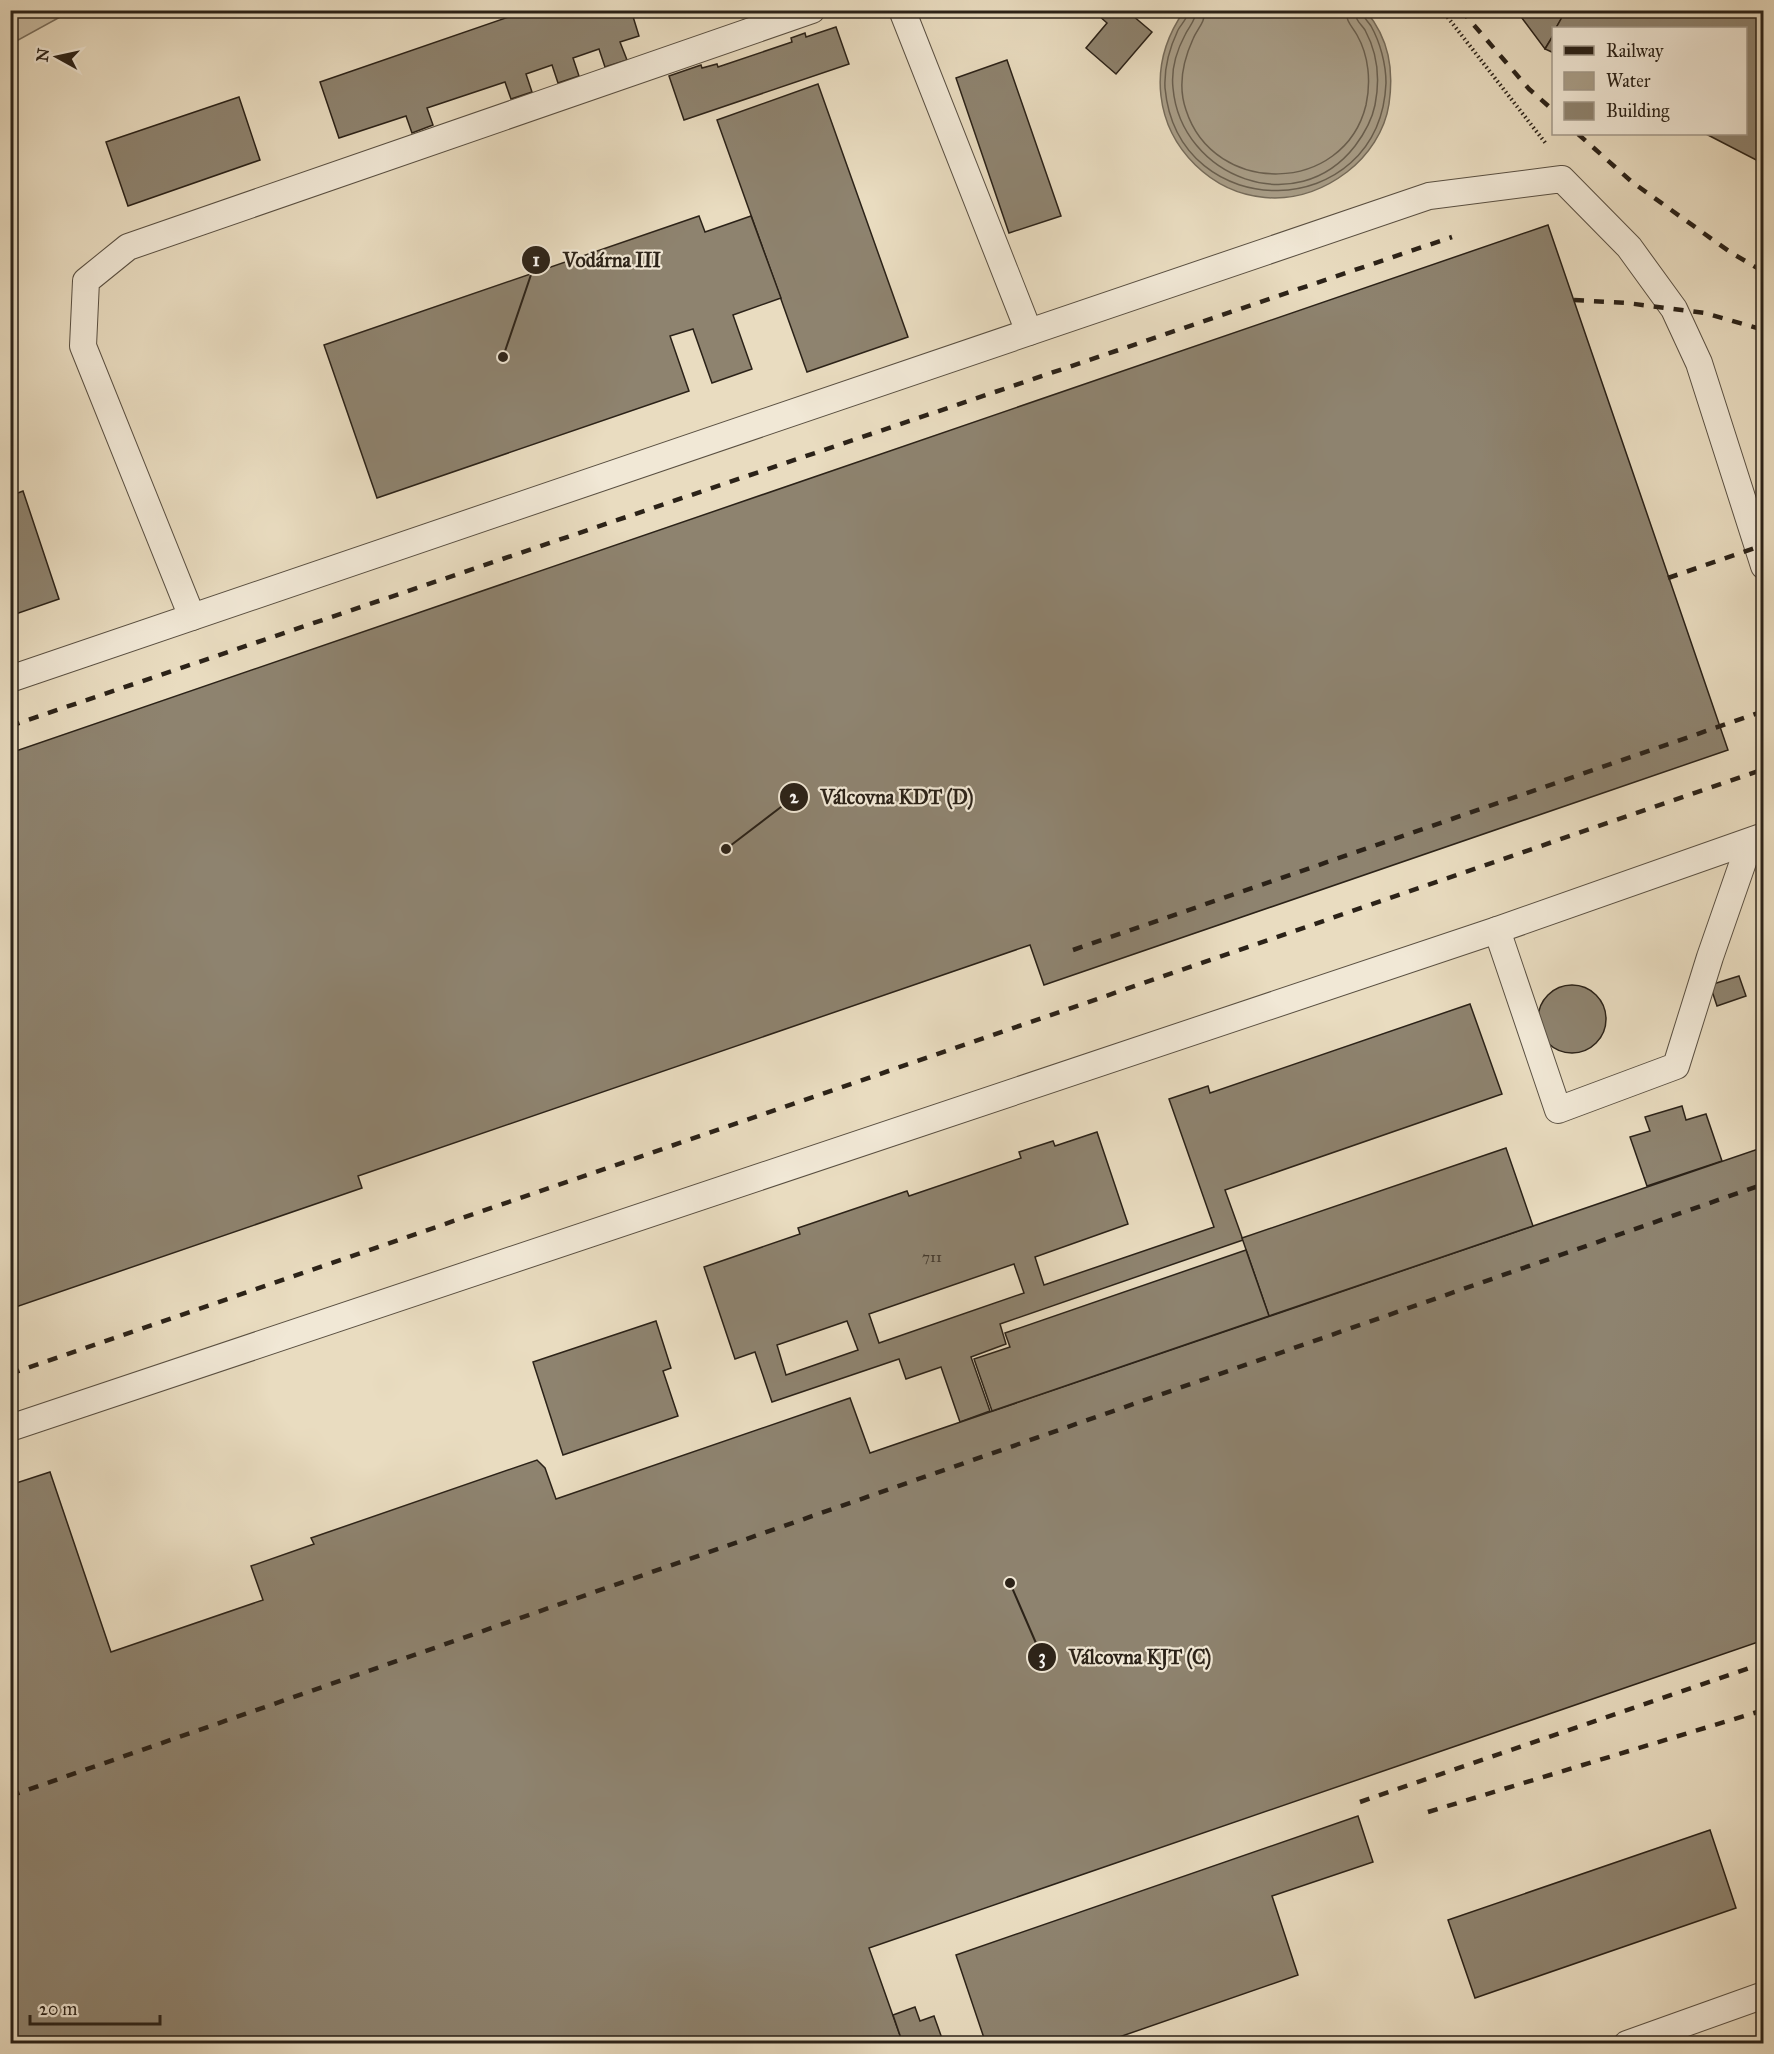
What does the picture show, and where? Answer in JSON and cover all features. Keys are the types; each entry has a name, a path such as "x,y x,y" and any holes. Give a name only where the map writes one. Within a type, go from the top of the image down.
{"lane":[{"path":"192,617 83,346 86,281 128,247 812,10"},
{"path":"902,10 1029,332"},
{"path":"10,679 1429,196 1562,179 1629,247 1674,309 1698,363 1764,566"},
{"path":"1497,930 1558,1110 1676,1066 1710,957 1757,839"},
{"path":"10,1428 1497,930 1757,839"},
{"path":"1626,2043 1764,1995"}],"path":[{"path":"1442,10 1548,147 1562,179"}],"shaded area":[{"path":"11,10 71,10 71,11 11,44"}],"water":[{"path":"1184,11 1366,11 1385,44 1391,79 1389,104 1384,124 1368,151 1347,172 1306,193 1265,197 1227,187 1195,165 1172,134 1161,96 1164,54"}],"building":[{"path":"529,10 631,10 639,36 620,42 627,60 605,67 599,49 573,58 579,76 558,83 552,65 526,74 532,92 511,99 505,82 427,108 433,125 412,133 406,116 339,138 320,82"},
{"path":"1102,10 1126,10 1152,32 1116,74 1086,48 1107,23 1098,15"},
{"path":"1516,10 1566,10 1557,27 1552,27 1552,37 1545,49"},
{"path":"1566,10 1764,10 1764,164 1708,135 1747,135 1747,27 1557,27"},
{"path":"836,27 849,64 684,120 669,76 701,65 702,68 717,64 718,67 792,42 791,38 805,33 806,37"},
{"path":"1552,37 1552,52 1545,49"},
{"path":"1007,60 1061,216 1009,233 956,78"},
{"path":"818,84 908,337 807,372 717,120"},
{"path":"239,97 260,160 128,206 106,142"},
{"path":"699,216 705,232 751,216 781,298 733,315 752,369 712,383 693,329 670,336 689,391 377,498 324,345"},
{"path":"1548,225 1728,750 1044,985 1030,945 358,1176 362,1188 10,1309 10,753"},
{"path":"23,491 59,599 10,616 10,496"},
{"path":"1739,976 1746,996 1717,1006 1710,985"},
{"path":"1572,985 1585,988 1596,995 1603,1006 1606,1019 1603,1032 1596,1043 1585,1050 1572,1053 1559,1050 1548,1043 1541,1032 1538,1019 1541,1006 1548,995 1559,988"},
{"path":"1470,1004 1502,1094 1225,1190 1243,1240 1000,1324 1006,1344 971,1357 990,1411 960,1422 941,1367 906,1379 899,1359 772,1402 755,1352 735,1359 704,1267 800,1234 798,1228 907,1191 909,1196 1021,1158 1019,1152 1053,1141 1055,1146 1097,1132 1128,1224 1035,1257 1044,1285 1214,1227 1169,1099 1208,1086 1210,1093","holes":["1014,1264 1024,1293 879,1343 869,1314","847,1321 858,1350 786,1375 777,1345"]},
{"path":"1682,1106 1686,1120 1706,1114 1722,1161 1647,1186 1630,1137 1650,1131 1645,1117"},
{"path":"1764,1147 1764,1640 869,1948 903,2044 10,2044 10,1485 50,1472 111,1652 263,1600 251,1566 314,1544 311,1538 537,1460 545,1468 556,1499 850,1398 870,1453"},
{"path":"1506,1148 1533,1226 1269,1316 1242,1238"},
{"path":"1246,1250 1269,1316 992,1411 974,1359 1010,1347 1005,1333"},
{"path":"656,1321 671,1368 663,1371 678,1416 563,1455 533,1362"},
{"path":"1358,1816 1373,1862 1272,1896 1298,1975 1099,2044 986,2044 956,1955"},
{"path":"1710,1830 1736,1908 1475,1998 1448,1920"},
{"path":"915,2007 920,2021 934,2016 944,2044 903,2044 893,2015"}],"railway":[{"path":"1461,10 1529,89 1552,109"},
{"path":"1579,135 1632,182 1730,252 1764,272"},
{"path":"10,726 1452,237"},
{"path":"1574,300 1627,303 1705,313 1764,330"},
{"path":"1668,578 1764,545"},
{"path":"1073,950 1764,711"},
{"path":"10,1374 1764,769"},
{"path":"10,1796 1764,1184"},
{"path":"1360,1802 1764,1663"},
{"path":"1428,1812 1764,1710"}],"place":[{"name":"Vodárna III","path":"503,357"},
{"name":"Válcovna KDT (D)","path":"726,849"},
{"name":"Válcovna KJT (C)","path":"1010,1583"}]}
